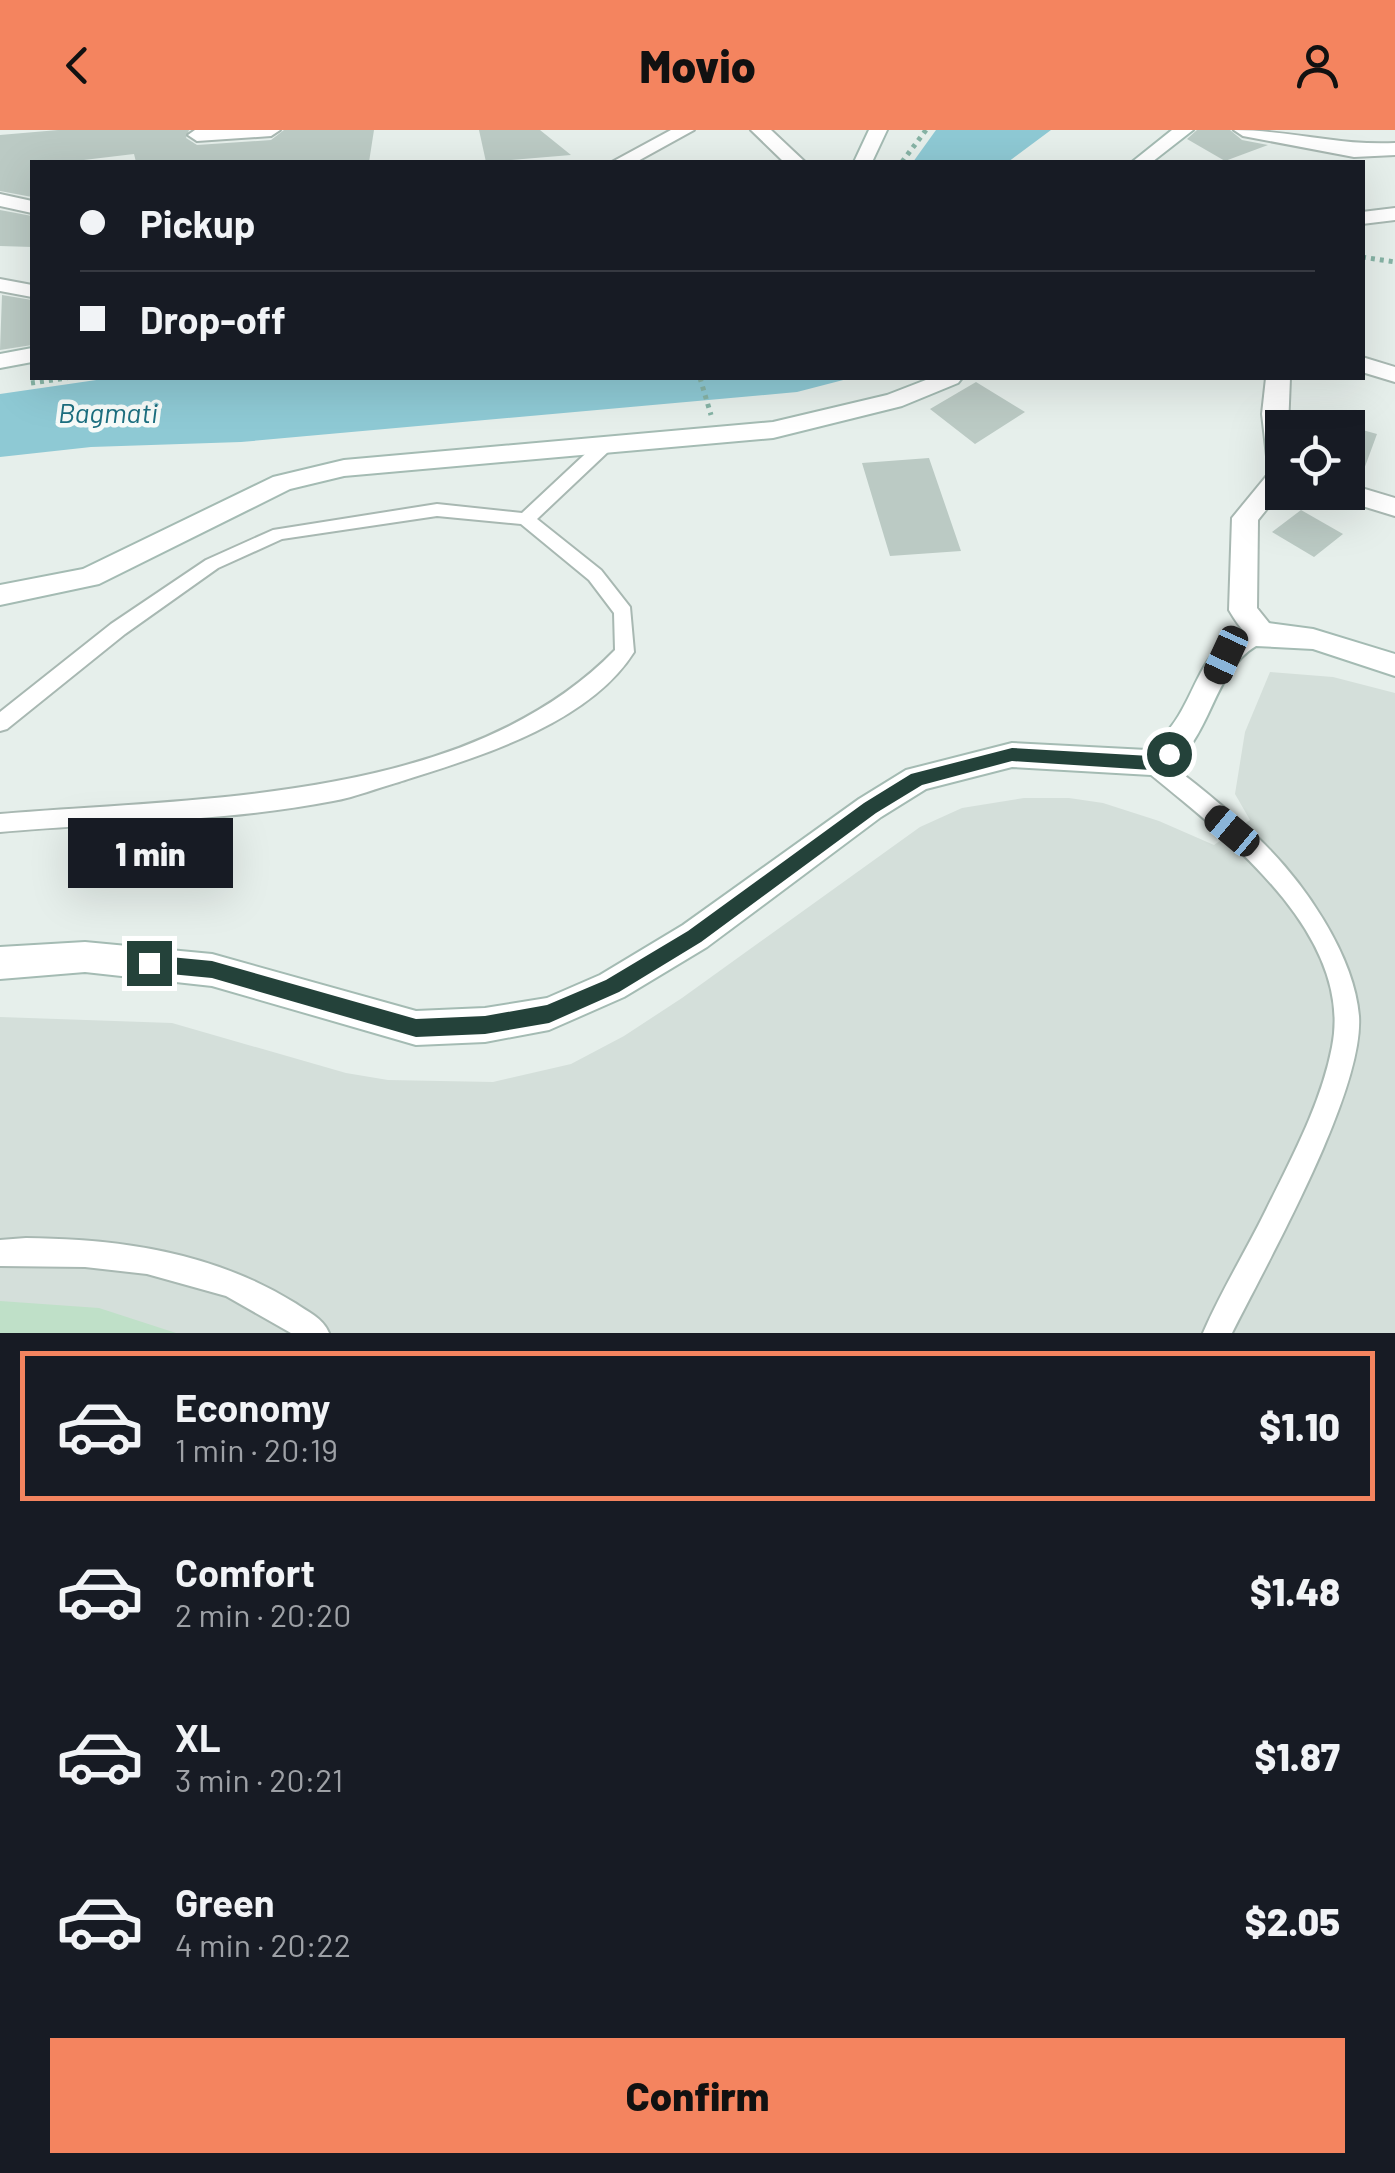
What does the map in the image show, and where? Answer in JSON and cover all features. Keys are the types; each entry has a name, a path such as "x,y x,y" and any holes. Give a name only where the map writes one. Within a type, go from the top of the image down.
{"main road":[{"path":"196,138 271,130"},
{"path":"626,160 686,130"},
{"path":"760,130 793,160"},
{"path":"863,160 878,130"},
{"path":"1144,160 1184,130"},
{"path":"1243,130 1354,151 1395,149"},
{"path":"0,200 30,208"},
{"path":"1365,218 1395,214"},
{"path":"0,285 30,291"},
{"path":"0,361 30,355"},
{"path":"1365,365 1395,374"},
{"path":"0,596 89,578 298,479 344,468 773,430 894,400 945,380"},
{"path":"1274,410 1278,380"},
{"path":"1263,633 1243,610 1246,518 1265,495"},
{"path":"1365,498 1395,507"},
{"path":"0,964 85,957 212,970 416,1028 485,1025 549,1014 612,986 694,936 870,808 917,779 1012,755 1151,763 1169,754 1193,719 1226,655 1237,643 1263,633 1316,641 1395,665"}],"lane":[{"path":"526,519 604,446"},
{"path":"0,723 118,629 212,564 279,534 437,510 526,519 595,575 624,612 624,652 600,681 566,706 514,733 451,758 330,794 0,823"},
{"path":"1151,763 1243,839 1293,894 1332,959 1348,1018 1344,1064 1262,1244 1216,1333"},
{"path":"0,1253 112,1256 168,1266 228,1282 315,1333"}],"path":[{"path":"904,160 926,130"},
{"path":"1365,257 1395,262"},
{"path":"701,380 708,402"}],"shaded area":[{"path":"1270,672 1333,677 1395,693 1395,1333 0,1333 0,1017 172,1023 346,1073 388,1080 493,1082 571,1064 624,1036 682,998 920,827 962,808 1024,798 1069,798 1103,803 1159,821 1214,845 1250,820 1235,794 1245,732"}],"green space":[{"path":"0,1301 99,1308 176,1333 0,1333"}],"water":[{"path":"936,130 1051,130 1011,160 914,160"},
{"name":"Bagmati","path":"96,380 843,380 797,392 241,442 91,447 0,457 0,394"}],"building":[{"path":"58,130 189,130 186,138 197,145 271,140 284,130 374,130 369,160 136,160 134,154 84,160 30,160 30,197 0,191 0,135"},
{"path":"479,130 540,130 571,155 510,160 486,160"},
{"path":"1197,130 1230,130 1242,140 1268,145 1223,160 1187,139"},
{"path":"0,210 30,216 30,247 0,246"},
{"path":"2,295 30,300 30,345 0,350"},
{"path":"976,382 1025,412 975,444 930,409"},
{"path":"1365,431 1377,434 1365,467"},
{"path":"929,458 961,551 890,556 862,463"},
{"path":"1301,510 1343,534 1314,557 1272,532"}],"route":[{"path":"149,963 212,970 416,1028 485,1025 549,1014 612,986 694,936 870,808 917,779 1012,755 1151,763 1169,754"}]}
